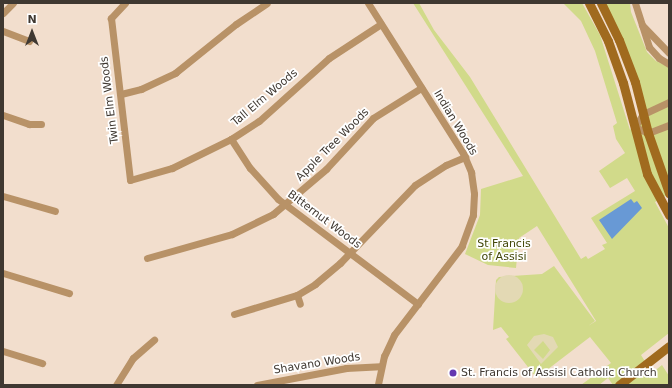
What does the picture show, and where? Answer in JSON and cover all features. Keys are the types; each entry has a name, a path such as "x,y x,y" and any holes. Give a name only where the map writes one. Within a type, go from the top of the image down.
{"main road":[{"path":"589,3 608,40 636,126 647,174 669,215"},
{"path":"601,3 619,40 648,133 669,193"},
{"path":"619,385 669,346"}],"street":[{"path":"3,13 13,3"},
{"name":"Twin Elm Woods","path":"125,3 111,18 130,180"},
{"path":"121,94 140,89 175,73 192,62 236,24 267,3"},
{"name":"Indian Woods","path":"368,3 465,157 471,172 474,194 470,226 457,255 394,335 380,366 378,385"},
{"path":"635,3 649,47 669,64"},
{"name":"Tall Elm Woods","path":"130,180 172,168 231,140 258,121 329,58 381,24"},
{"path":"642,25 669,53"},
{"path":"3,31 28,41"},
{"name":"Apple Tree Woods","path":"147,258 232,234 273,214 326,169 373,118 422,88"},
{"path":"669,102 643,114 636,126 648,133 669,124"},
{"path":"3,115 29,124 41,124"},
{"name":"Bitternut Woods","path":"231,140 258,178 285,204 418,304"},
{"path":"234,314 297,295 330,272 415,185 446,165 465,157"},
{"path":"3,196 55,211"},
{"path":"3,274 69,293"},
{"path":"297,295 300,304"},
{"path":"116,385 133,358 154,340"},
{"path":"3,351 42,363"},
{"name":"Shavano Woods","path":"257,385 346,368 380,366"}],"green space":[{"name":"St Francis of Assisi","path":"413,3 419,3 434,30 470,77 581,259 586,256 588,259 605,249 602,245 607,243 591,218 635,191 627,178 610,188 599,171 625,153 616,139 613,126 617,123 595,51 581,21 563,3 582,3 600,35 630,130 645,106 604,3 630,3 631,12 647,52 656,61 669,67 669,194 655,202 669,228 669,333 641,355 652,373 662,365 669,376 669,385 613,385 608,378 599,385 581,385 611,363 590,337 539,376 535,376 506,339 509,337 501,327 493,330 496,280 499,277 542,274 554,266 595,321 588,326 596,321 537,226 519,238 516,268 488,265 465,254 480,215 481,189 523,176"}],"sand":[{"path":"509,275 515,276 519,279 522,283 522,295 519,299 515,302 509,303 503,302 499,299 496,295 495,289 496,283 499,279 503,276"},
{"path":"544,334 553,337 558,347 541,364 527,345 534,336","holes":["543,341 550,350 543,359 534,350"]}],"water":[{"path":"631,199 634,203 637,201 642,208 612,239 599,220"}],"place":[{"name":"St. Francis of Assisi Catholic Church","path":"453,373"}]}
